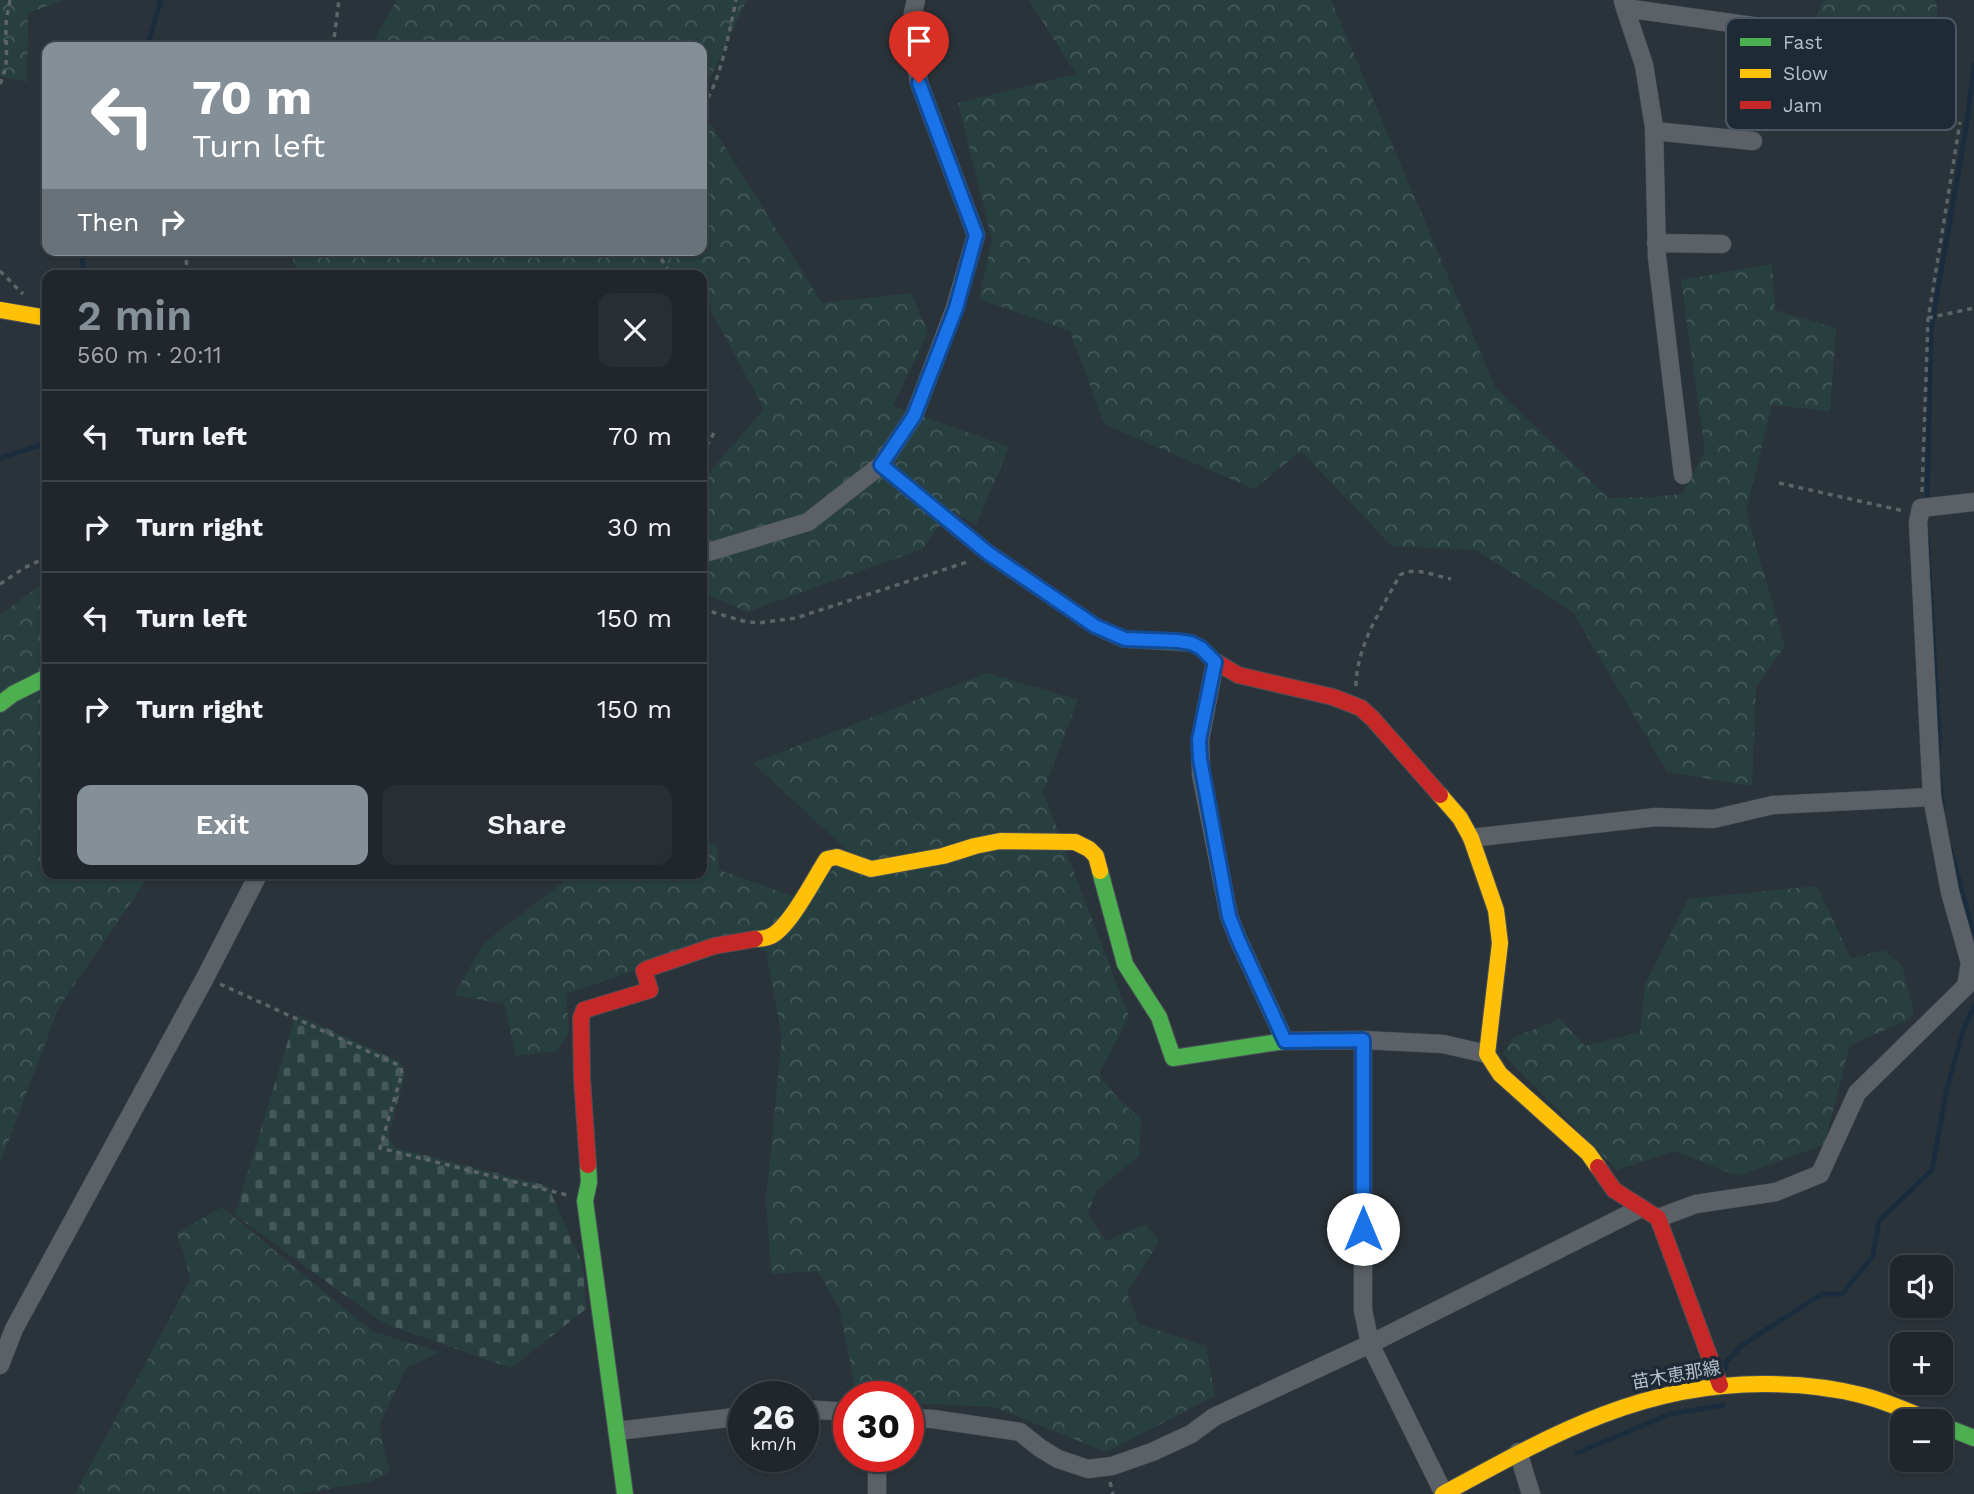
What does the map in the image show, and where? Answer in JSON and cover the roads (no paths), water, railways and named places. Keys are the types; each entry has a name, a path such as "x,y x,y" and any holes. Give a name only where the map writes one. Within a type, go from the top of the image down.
{"street":[{"path":"707,552 808,522 881,465 914,416 956,308 976,235 919,83 914,52 916,0"},
{"path":"1703,0 1703,19"},
{"path":"1683,475 1656,243 1654,131 1644,65 1624,4 1726,22"},
{"path":"1654,131 1753,141"},
{"path":"1656,243 1722,244"},
{"path":"0,310 42,317"},
{"path":"881,465 988,553 1110,634 1125,639 1191,643 1201,648 1215,662 1238,675 1333,697 1361,708 1373,719 1460,818 1471,838 1496,910 1500,943 1487,1054 1500,1074 1588,1153 1614,1190 1658,1218 1720,1385"},
{"path":"1658,1218 1696,1205 1776,1192 1820,1174 1857,1093 1966,986 1970,964 1950,892 1932,797 1918,522 1920,512 1974,502"},
{"path":"1215,662 1199,740 1201,774 1229,916 1285,1041"},
{"path":"0,705 13,694 42,680"},
{"path":"1471,838 1656,817 1713,819 1773,805 1932,797"},
{"path":"625,1494 585,1201 590,1182 582,1078 581,1018 584,1010 591,1007 650,990 644,971 648,969 714,946 770,937 791,916 827,859 837,857 871,869 943,856 1000,841 1075,842 1083,845 1096,856 1125,964 1159,1017 1173,1058 1285,1041 1363,1040 1443,1044 1487,1054"},
{"path":"0,1365 14,1329 256,879"},
{"path":"1363,1040 1363,1310 1370,1344 1444,1494"},
{"path":"924,1419 1020,1432 1040,1448 1068,1462 1088,1469 1112,1466 1191,1434 1214,1417 1370,1344 1641,1209"},
{"name":"苗木恵那線","path":"1444,1494 1518,1452 1594,1416 1628,1403 1669,1393 1720,1385 1801,1384 1871,1397 1901,1409"},
{"path":"617,1431 728,1418"},
{"path":"1953,1430 1974,1438"},
{"path":"1518,1452 1531,1494"},
{"path":"877,1472 877,1494"}],"waterway":[{"path":"148,42 161,0"},
{"path":"1927,506 1931,329 1967,123 1974,65"},
{"path":"82,256 86,270"},
{"path":"0,458 42,445"},
{"path":"1927,537 1938,757"},
{"path":"1939,771 1943,813"},
{"path":"1950,847 1974,935"},
{"path":"1726,1368 1725,1363 1742,1345 1822,1294 1842,1294 1873,1256 1879,1221 1932,1170 1946,1093 1963,1031 1974,1006"},
{"path":"1577,1453 1670,1414 1723,1405"}]}
